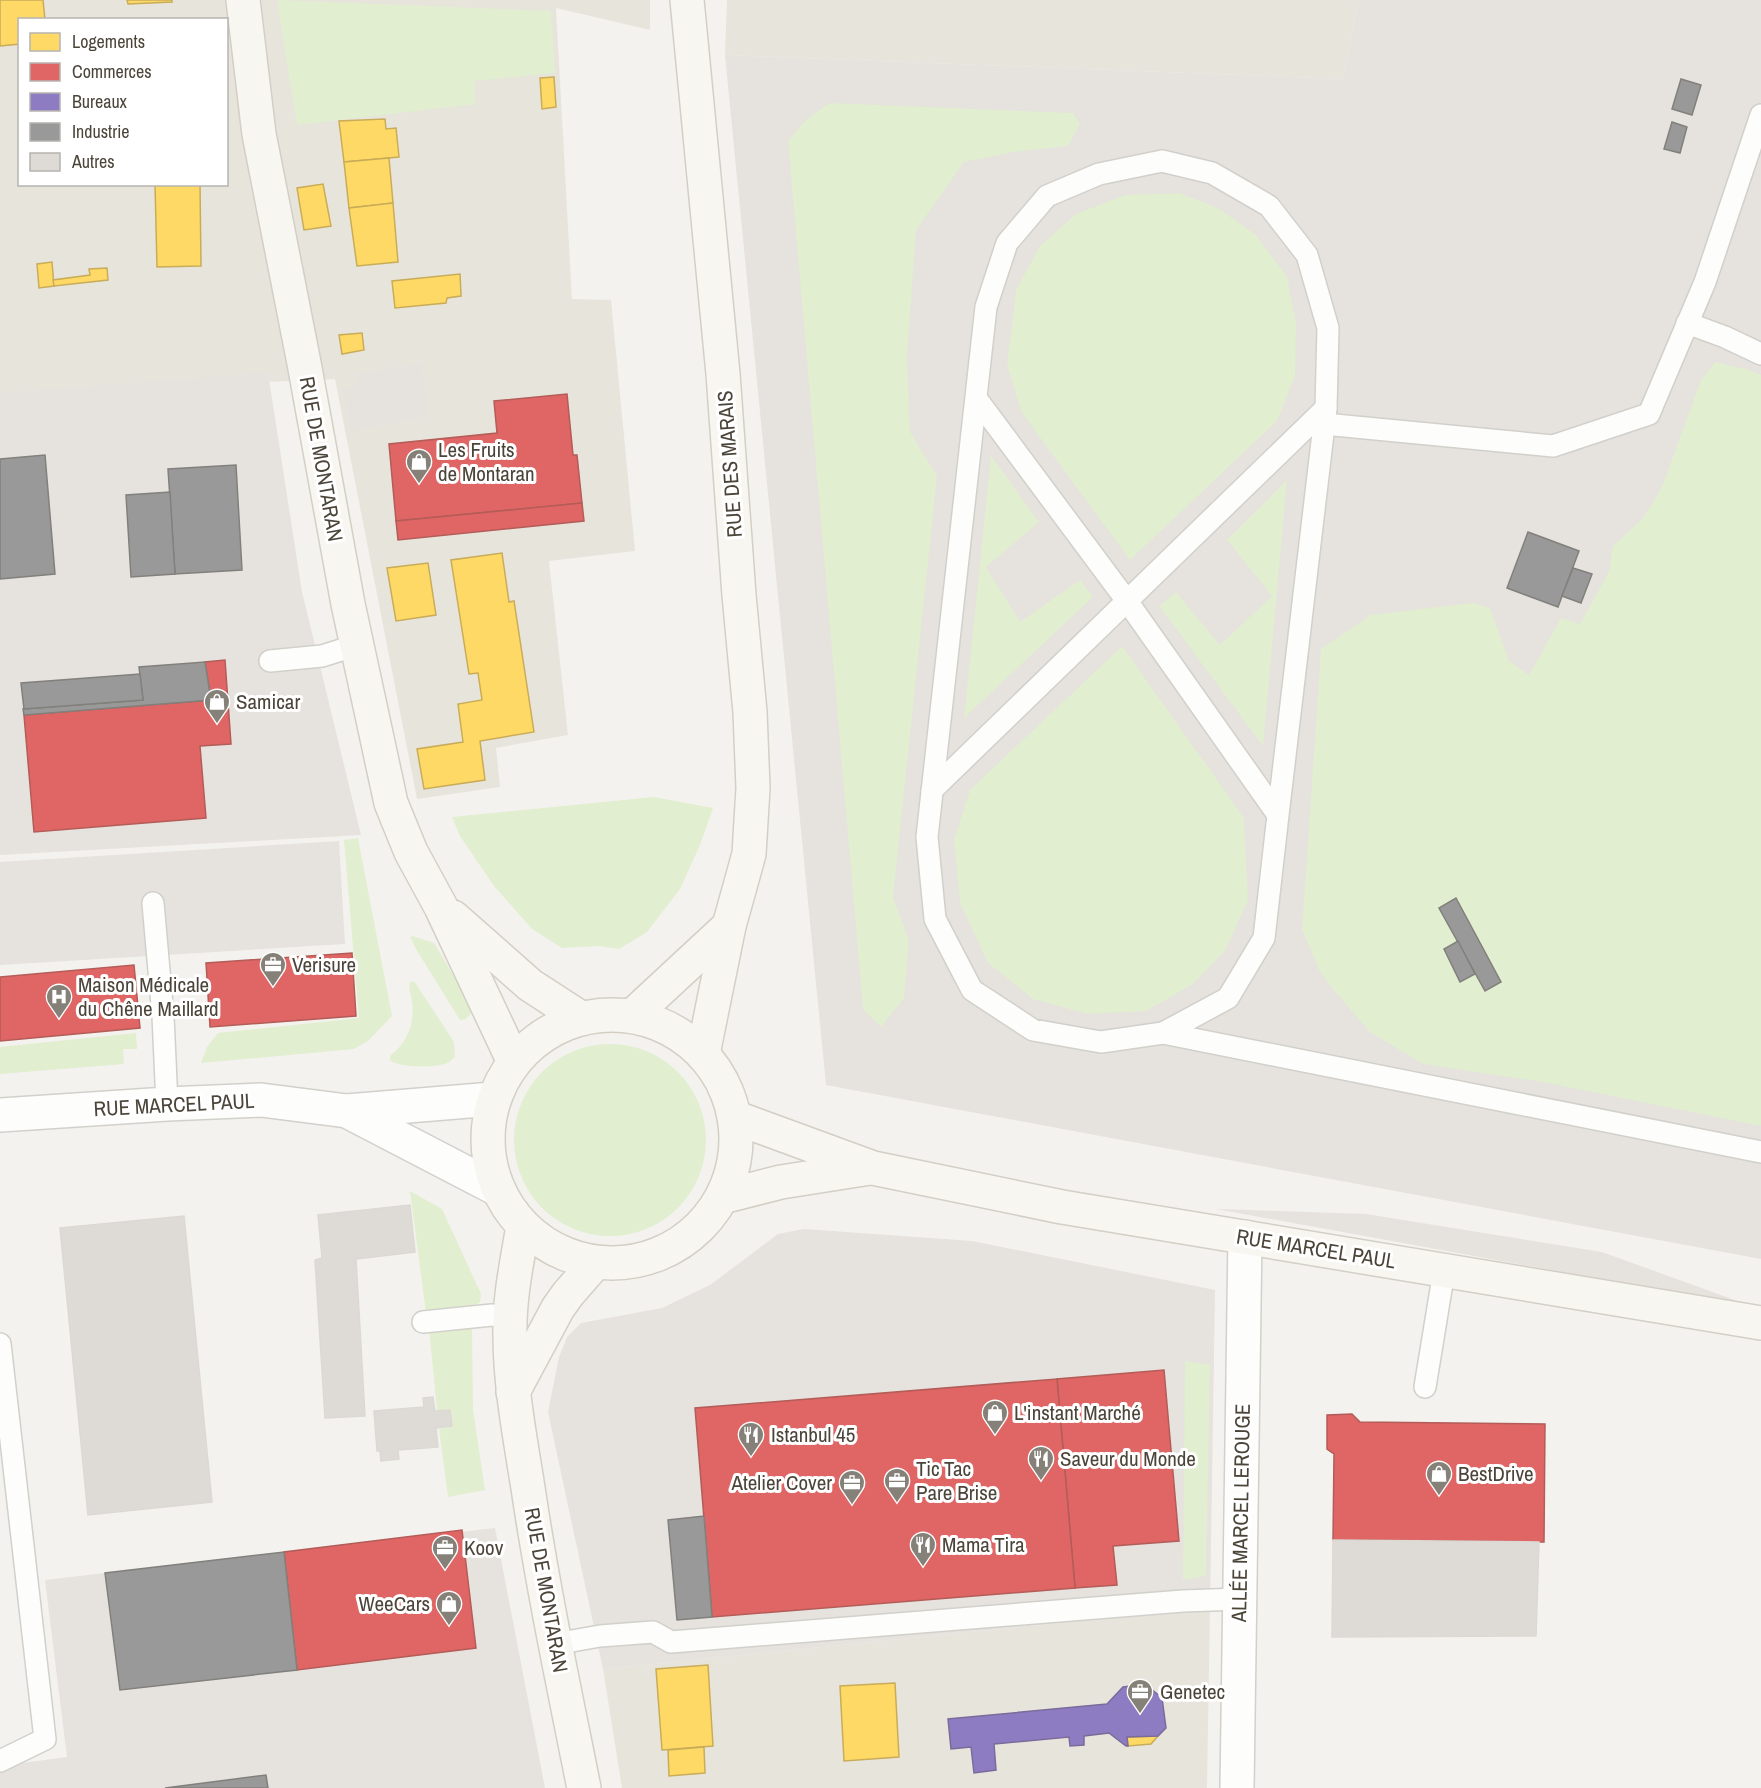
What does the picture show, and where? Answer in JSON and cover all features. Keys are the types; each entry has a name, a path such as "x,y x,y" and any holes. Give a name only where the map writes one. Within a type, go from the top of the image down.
{"street":[{"name":"RUE DE MONTARAN","path":"243,0 259,134 357,645 391,803 411,852 441,906 513,1062"},
{"name":"RUE DES MARAIS","path":"687,0 723,374 750,712 753,788 749,854 729,926 704,1054"},
{"name":"RUE DE MONTARAN","path":"441,906 530,985 581,1018"},
{"path":"632,1016 672,976 729,926"},
{"path":"607,1014 632,1016 659,1023 683,1036 704,1054 718,1073 728,1094 734,1117 736,1144 732,1171 722,1197 704,1222 682,1242 655,1256 625,1263 595,1263 555,1250 523,1226 508,1208 497,1189 490,1167 487,1144 488,1121 493,1099 513,1062 543,1034 561,1024 581,1018 607,1014"},
{"name":"RUE MARCEL PAUL","path":"0,1115 261,1100 347,1111 493,1099"},
{"name":"RUE MARCEL PAUL","path":"347,1111 497,1189"},
{"name":"RUE MARCEL PAUL","path":"734,1117 873,1168 1062,1207 1761,1323"},
{"name":"RUE MARCEL PAUL","path":"722,1197 781,1182 873,1168"},
{"name":"RUE DE MONTARAN","path":"523,1226 512,1293 510,1333 513,1392 540,1566 584,1788"},
{"name":"ALLÉE MARCEL LEROUGE","path":"1237,1788 1245,1237"},
{"path":"513,1392 558,1308 595,1263"}],"lane":[{"path":"1325,416 1553,446 1649,414 1705,282 1761,115"},
{"path":"1163,1033 1228,998 1264,938 1325,416 1328,328 1307,255 1269,206 1212,173 1162,161 1100,174 1047,196 1006,243 986,307 927,837 935,919 972,990 1033,1030 1101,1042 1163,1033 1761,1152"},
{"path":"1687,323 1761,354"},
{"path":"976,398 1128,601 1278,815"},
{"path":"932,790 1325,416"},
{"path":"270,660 322,656 357,645"},
{"path":"153,903 163,1016 166,1104"},
{"path":"1425,1387 1444,1270"},
{"path":"423,1322 492,1316 511,1317"},
{"path":"0,1344 45,1739 0,1761"},
{"path":"555,1644 600,1636 653,1632 671,1642 1183,1601 1240,1599"}],"shaded area":[{"path":"0,0 650,0 650,30 556,8 572,299 611,300 635,551 549,561 568,735 496,748 500,787 417,799 335,379 0,393"},
{"path":"727,0 1359,0 1343,79 725,55"},
{"path":"1359,0 1761,0 1761,1259 826,1085 725,55 1343,79"},
{"path":"421,363 429,415 351,432 343,391 357,387 355,374"},
{"path":"268,373 302,592 361,835 0,855 0,393"},
{"path":"339,841 345,944 0,965 0,862"},
{"path":"1216,1209 1366,1214 1602,1252 1754,1307"},
{"path":"804,1229 972,1241 1215,1290 1210,1608 603,1669 548,1412 559,1357 567,1337 581,1323 662,1308 710,1285 778,1234"},
{"path":"495,1528 545,1788 0,1788 0,1766 67,1757 45,1580"},
{"path":"1210,1608 1207,1788 622,1788 603,1669"}],"green space":[{"path":"277,0 551,11 555,73 474,81 475,104 297,125"},
{"path":"829,103 1073,113 1080,124 1068,146 1014,152 964,162 916,230 907,358 910,432 937,476 893,898 909,940 904,998 881,1027 863,1009 788,141 806,120"},
{"path":"1179,193 1218,208 1256,235 1287,277 1296,322 1295,376 1277,421 1130,560 1022,413 1007,365 1016,290 1040,246 1076,214 1125,195"},
{"path":"1715,362 1761,375 1761,1126 1543,1082 1423,1064 1370,1032 1319,970 1302,929 1321,649 1371,615 1473,603 1490,608 1509,661 1529,675 1561,618 1580,624 1609,572 1613,546 1643,518 1662,487 1701,380"},
{"path":"991,456 1039,522 986,567 1020,622 1080,580 1093,597 964,718"},
{"path":"1287,480 1263,746 1159,606 1176,592 1220,645 1272,596 1227,540"},
{"path":"1122,646 1244,818 1248,900 1225,951 1193,984 1146,1011 1088,1014 1033,999 988,963 960,903 954,840 970,790"},
{"path":"654,797 713,808 700,845 680,889 647,932 619,949 599,946 562,948 532,929 494,886 460,836 452,817"},
{"path":"358,838 392,1016 368,1041 354,1049 201,1063 207,1047 218,1033 359,1018 344,840"},
{"path":"410,937 434,943 474,1010 466,1019 460,1020 416,949"},
{"path":"414,981 454,1042 455,1057 442,1065 401,1065 390,1060 390,1056 409,1032 413,1009 409,985"},
{"path":"136,1033 137,1049 123,1049 124,1064 0,1074 0,1047"},
{"path":"601,1044 619,1044 647,1051 678,1072 699,1103 706,1140 699,1177 678,1208 647,1229 619,1236 601,1236 565,1225 536,1201 525,1185 518,1168 514,1149 514,1131 525,1095 549,1066 565,1055 582,1048"},
{"path":"410,1191 442,1209 481,1294 480,1302 472,1308 426,1313"},
{"path":"472,1325 473,1410 485,1490 448,1497 439,1429 452,1426 450,1410 437,1410 429,1328"},
{"path":"1185,1361 1210,1365 1206,1576 1183,1580"}],"building: Logements":[{"path":"0,0 43,0 45,18 18,18 18,44 0,46"},
{"path":"127,0 172,0 172,2 128,4"},
{"path":"554,77 556,107 542,109 540,78"},
{"path":"385,119 386,129 396,128 399,157 344,162 339,121"},
{"path":"389,158 393,203 349,208 344,162"},
{"path":"323,184 331,226 304,230 297,188"},
{"path":"155,186 200,186 201,266 157,267"},
{"path":"393,203 398,262 357,266 349,208"},
{"path":"52,262 54,286 39,288 37,264"},
{"path":"107,268 108,280 54,286 53,280 90,275 89,269"},
{"path":"460,274 461,296 447,298 446,303 395,308 392,281"},
{"path":"362,333 364,350 342,354 339,335"},
{"path":"502,553 509,602 514,601 534,732 480,741 485,780 424,789 417,749 463,742 458,704 482,700 478,673 469,674 451,560"},
{"path":"428,563 436,615 396,621 387,568"},
{"path":"708,1665 713,1746 662,1750 656,1669"},
{"path":"895,1683 899,1757 844,1761 840,1686"},
{"path":"1158,1736 1151,1744 1128,1746 1127,1737"},
{"path":"704,1747 705,1773 669,1776 668,1750"}],"building: Commerces":[{"path":"567,394 573,455 577,455 582,503 396,521 389,444 497,433 494,401"},
{"path":"582,503 584,521 398,540 396,521"},
{"path":"225,660 231,744 200,746 206,818 34,832 24,715 211,700 205,662"},
{"path":"352,953 356,1016 210,1027 206,963"},
{"path":"134,965 140,1028 0,1041 0,977"},
{"path":"1164,1370 1179,1541 1113,1546 1117,1585 1075,1588 1057,1379"},
{"path":"1057,1379 1075,1588 712,1617 695,1408"},
{"name":"BestDrive","path":"1352,1414 1360,1422 1545,1424 1544,1542 1333,1540 1334,1454 1327,1449 1327,1415"},
{"path":"462,1530 476,1648 297,1670 284,1552"}],"building: Bureaux":[{"path":"1145,1684 1162,1698 1166,1728 1158,1736 1127,1737 1128,1746 1109,1733 1084,1736 1084,1745 1070,1746 1069,1737 994,1744 996,1770 974,1773 971,1747 951,1749 948,1719 1107,1704 1123,1687"}],"building: Industrie":[{"path":"1681,79 1701,85 1692,115 1672,109"},
{"path":"1672,122 1687,127 1680,153 1664,149"},
{"path":"45,455 55,574 0,579 0,459"},
{"path":"236,465 242,570 175,574 168,469"},
{"path":"170,492 175,574 131,577 126,495"},
{"path":"1528,532 1579,551 1558,607 1507,588"},
{"path":"1573,568 1592,574 1581,603 1562,596"},
{"path":"205,662 211,700 24,715 23,709 143,700 139,667"},
{"path":"140,674 143,700 24,709 21,683"},
{"path":"1456,898 1501,982 1485,991 1439,908"},
{"path":"1458,941 1475,974 1460,982 1444,949"},
{"path":"704,1516 712,1617 677,1620 668,1520"},
{"path":"284,1552 297,1670 120,1690 105,1573"},
{"path":"266,1775 268,1788 165,1788"}],"building: Autres":[{"path":"410,1205 415,1252 356,1259 365,1416 325,1418 315,1260 322,1258 318,1215"},
{"path":"184,1216 212,1502 88,1515 60,1228"},
{"path":"433,1397 435,1411 450,1410 452,1426 436,1428 438,1447 398,1450 399,1459 381,1461 380,1451 377,1451 374,1411 424,1407 423,1398"},
{"path":"1333,1540 1539,1542 1536,1636 1332,1637"}],"place":[{"name":"Les Fruits de Montaran","path":"419,485"},
{"name":"Samicar","path":"217,725"},
{"name":"Verisure","path":"273,988"},
{"name":"Maison Médicale du Chêne Maillard","path":"59,1020"},
{"name":"L'instant Marché","path":"995,1436"},
{"name":"Istanbul 45","path":"751,1458"},
{"name":"Saveur du Monde","path":"1041,1482"},
{"name":"BestDrive","path":"1439,1497"},
{"name":"Tic Tac Pare Brise","path":"897,1504"},
{"name":"Atelier Cover","path":"852,1506"},
{"name":"Mama Tira","path":"923,1568"},
{"name":"Koov","path":"445,1571"},
{"name":"WeeCars","path":"449,1627"},
{"name":"Genetec","path":"1140,1715"}]}
